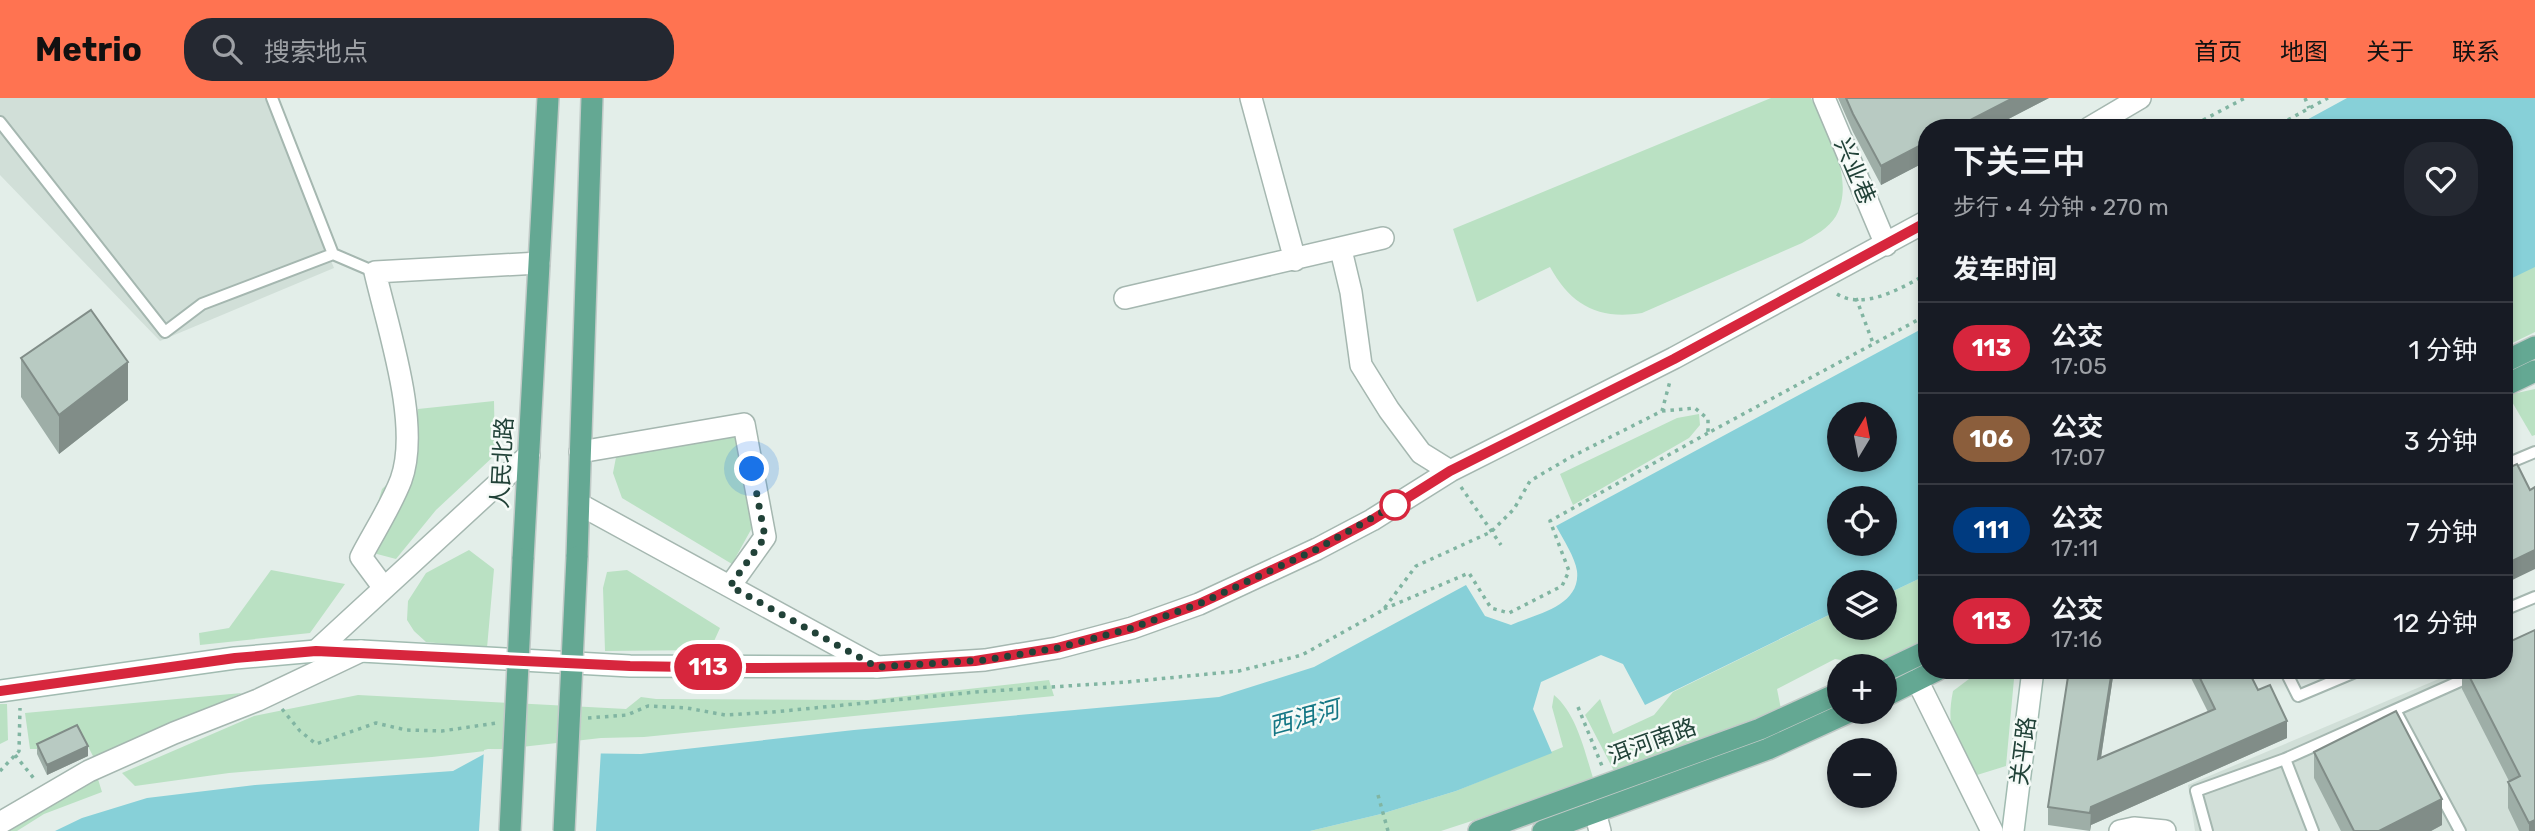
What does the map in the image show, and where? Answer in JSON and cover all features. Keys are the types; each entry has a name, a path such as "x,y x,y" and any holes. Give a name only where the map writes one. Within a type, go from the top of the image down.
{"main road":[{"name":"人民北路","path":"510,831 548,98"},
{"path":"564,831 577,557 592,98"},
{"path":"2513,358 2535,347"},
{"path":"2513,382 2535,371"},
{"path":"1897,665 1918,655"},
{"path":"1897,689 1917,680"},
{"name":"洱河南路","path":"1479,831 1760,729 1827,698"},
{"name":"洱河南路","path":"1543,831 1598,822 1827,722"}],"street":[{"path":"1251,98 1295,260"},
{"name":"兴业巷","path":"1824,98 1886,245"},
{"path":"2104,119 2140,98"},
{"path":"10,690 235,658 316,651 630,666 877,667 985,660 1057,648 1132,628 1199,604 1317,549 1372,520 1450,471 1674,359 1918,227"},
{"path":"1125,298 1341,250 1383,238"},
{"path":"1341,250 1351,292 1362,365 1390,410 1422,453 1450,471"},
{"path":"384,588 361,557 401,479 408,440 404,396 375,272 539,263"},
{"path":"580,452 744,424 765,537 730,586"},
{"path":"316,651 529,454"},
{"path":"579,504 877,667"},
{"path":"0,823 89,771 361,652"},
{"name":"关平路","path":"2013,831 2032,679"},
{"path":"1917,680 1992,831"},
{"path":"2120,831 2134,828 2165,831"}],"lane":[{"path":"272,98 333,254"},
{"path":"0,122 165,332 202,304 333,254 375,272"},
{"path":"2513,461 2535,452"},
{"path":"2513,606 2535,597"},
{"path":"2290,679 2298,696 2339,679"},
{"path":"2207,831 2196,791 2285,759 2465,679"},
{"path":"2395,710 2460,831"},
{"path":"2285,759 2313,831"}],"path":[{"path":"2205,119 2245,98"},
{"path":"2305,98 2309,108"},
{"path":"2289,119 2328,98"},
{"path":"1817,282 1844,298 1856,298 1892,292 1918,279"},
{"path":"1856,298 1873,344"},
{"path":"1383,610 1469,573 1491,608 1509,612 1562,586 1569,571 1549,521 1918,320"},
{"path":"1662,411 1695,408 1708,419 1708,433"},
{"path":"1450,471 1501,545"},
{"path":"0,770 19,751 10,690"},
{"path":"270,694 300,731 316,744 376,723 405,730 442,731 505,722"},
{"path":"1578,707 1609,784"},
{"path":"588,718 602,717"},
{"path":"15,755 48,795"},
{"path":"1378,795 1388,831"}],"shaded area":[{"path":"0,98 265,98 334,268 160,341 0,175"},
{"path":"2439,679 2506,679 2535,831 2195,831 2188,785"}],"green space":[{"path":"1771,98 1811,98 1831,140 1843,187 1836,216 1821,231 1802,243 1642,313 1612,314 1587,307 1567,291 1550,267 1477,302 1453,229"},
{"path":"2535,265 2535,332 2513,343 2513,276"},
{"path":"2535,389 2535,435 2532,436 2513,404 2513,394"},
{"path":"494,401 495,455 436,510 396,559 377,554 366,543 382,489 410,463 418,409"},
{"path":"1699,414 1700,425 1689,438 1573,505 1560,474 1677,418"},
{"path":"740,429 758,517 732,564 622,498 613,473 617,452"},
{"path":"469,550 494,569 487,648 426,642 407,620 408,601 426,573"},
{"path":"271,570 345,584 310,633 200,645 199,633 229,628"},
{"path":"627,570 720,628 710,650 605,651 603,588 607,572"},
{"path":"1918,579 1918,642 1895,654 1827,654 1827,663 1777,689 1781,709 1614,771 1585,715 1600,699 1613,734 1654,715 1673,692 1827,616 1827,640 1897,640 1897,589"},
{"path":"1969,679 2014,679 2006,766 1977,775 1954,736 1950,717 1953,691"},
{"path":"1049,680 1054,696 644,737 601,738 432,757 229,773 135,786 122,773 254,716 358,695 626,709 641,697 869,700"},
{"path":"242,693 94,758 79,729 41,749 30,749 25,713"},
{"path":"1554,695 1574,723 1594,781 1441,831 1310,831 1381,814 1456,791 1563,747 1552,707"},
{"path":"0,704 7,704 8,740 0,744"},
{"path":"97,776 102,792 44,814 17,831 1,831"}],"water":[{"path":"2347,98 2535,98 2535,267 2513,278 2513,119 2308,119"},
{"name":"西洱河","path":"1918,331 1918,579 1897,589 1897,570 1827,570 1827,616 1645,705 1623,664 1601,655 1541,682 1533,709 1552,753 1456,791 1381,814 1310,831 55,831 82,818 147,798 255,785 453,771 488,752 641,754 854,730 1219,697 1314,667 1466,585 1485,616 1511,625 1565,601 1576,583 1576,566 1556,526"}],"pier":[{"path":"484,750 601,750 596,831 479,831"}],"building":[{"path":"1846,98 2013,98 1972,119 1918,119 1918,147 1881,166"},
{"path":"91,310 128,362 59,415 21,358"},
{"path":"2517,464 2530,490 2535,487 2535,550 2513,561 2513,466"},
{"path":"2535,630 2535,820 2529,823 2508,782 2520,776 2471,679 2513,679 2513,640"},
{"path":"2068,679 2111,679 2098,759 2215,709 2200,679 2252,679 2258,690 2270,685 2287,721 2091,807 2090,813 2048,807"},
{"path":"2396,711 2442,799 2379,831 2354,831 2314,752"},
{"path":"77,725 88,746 47,765 37,744"}],"bus line":[{"name":"113","path":"0,691 235,658 316,651 630,666 748,668 877,667 975,661 1057,648 1132,628 1199,604 1317,549 1372,520 1450,471 1674,359 1918,227"}],"route":[{"path":"752,469 765,537 730,586 877,667 985,660 1057,648 1132,628 1199,604 1271,571 1372,520 1395,505"}]}
